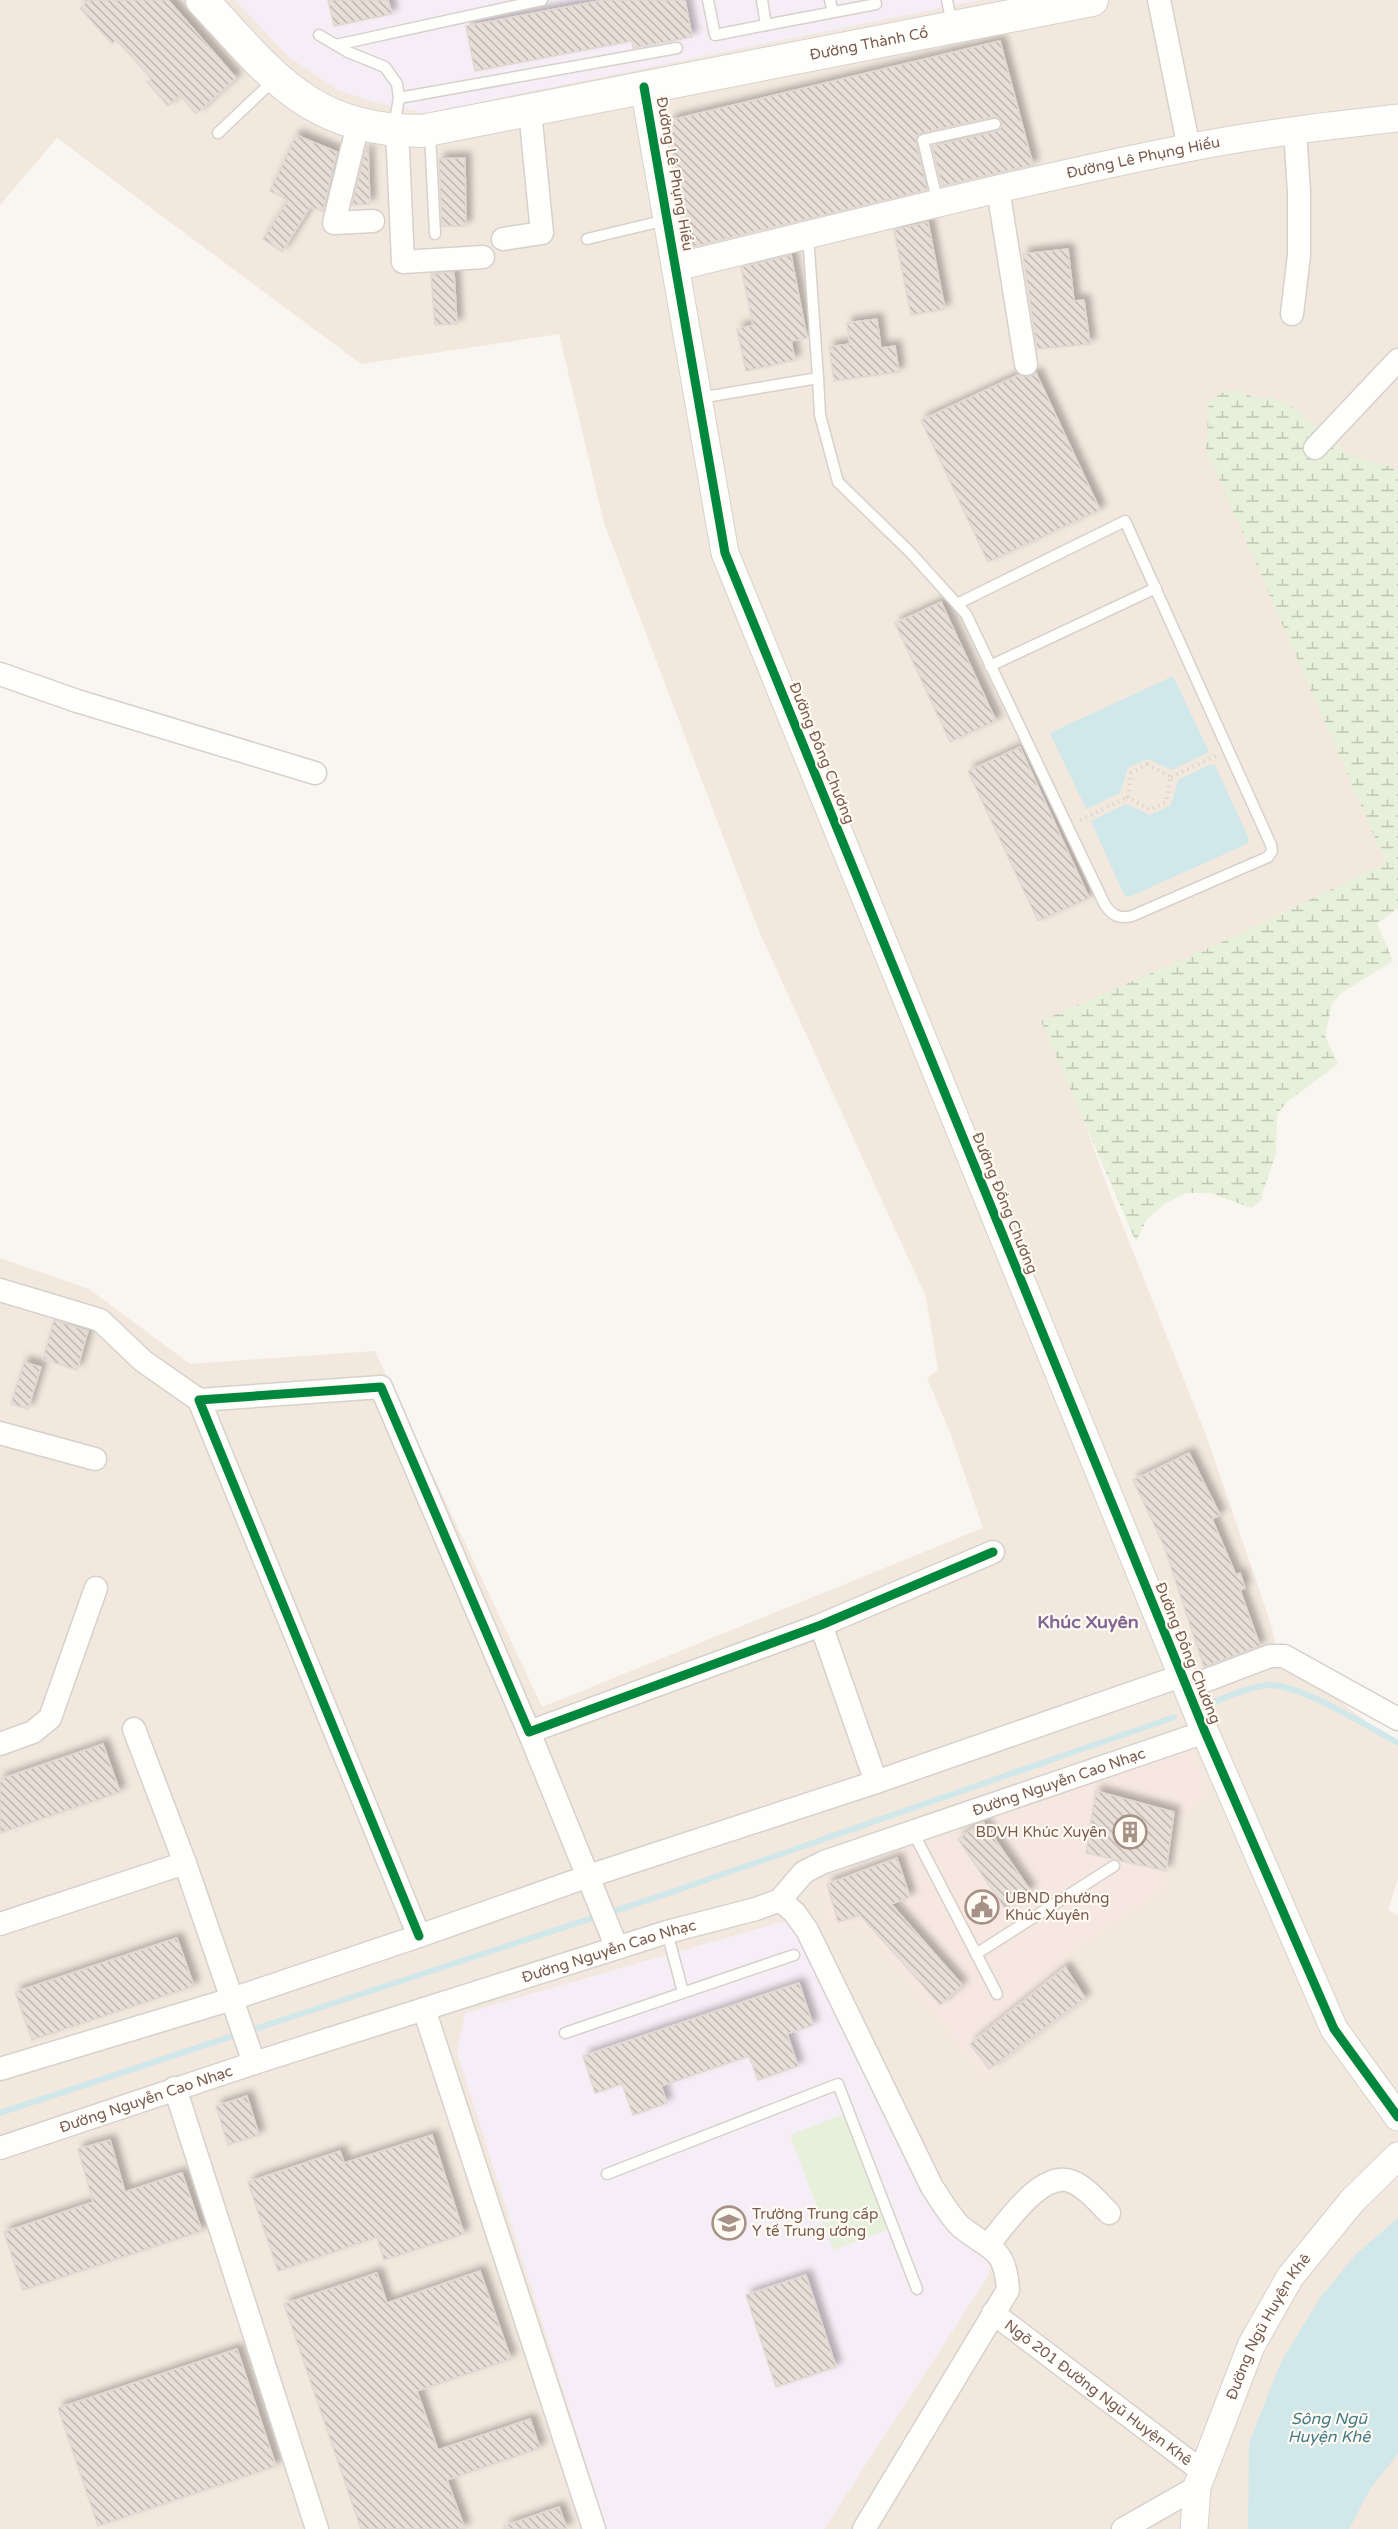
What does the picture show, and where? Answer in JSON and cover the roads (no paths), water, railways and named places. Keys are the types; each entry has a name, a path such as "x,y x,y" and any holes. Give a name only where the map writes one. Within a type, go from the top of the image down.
{"main road":[{"name":"Đường Lê Phụng Hiểu","path":"202,0 276,78 304,101 358,124 430,131 644,87"},
{"name":"Đường Thành Cổ","path":"644,87 950,14 1092,0"}],"street":[{"path":"1159,0 1189,148"},
{"name":"Đường Lê Phụng Hiểu","path":"644,87 676,267 998,189 1189,148 1295,130 1398,118"},
{"path":"503,239 542,233 530,111"},
{"path":"358,124 334,223 373,221"},
{"path":"395,129 403,262 483,257"},
{"path":"1292,314 1299,255 1299,192 1295,130"},
{"path":"998,189 1026,364"},
{"name":"Đường Đồng Chương","path":"676,267 725,554 1192,1702 1334,2029 1398,2116"},
{"path":"1315,448 1398,360"},
{"path":"0,674 77,701 315,773"},
{"path":"0,1290 100,1320 143,1361 199,1400 419,1936"},
{"path":"199,1400 381,1388 529,1732 614,1940"},
{"path":"0,1432 95,1459"},
{"path":"529,1732 821,1625 993,1552"},
{"path":"0,1744 33,1732 50,1719 96,1588"},
{"path":"821,1625 876,1782"},
{"path":"0,2069 233,2002 419,1936 592,1884 876,1782 1192,1702 1270,1656 1284,1656 1398,1719"},
{"name":"Đường Nguyễn Cao Nhạc","path":"0,2148 174,2088 251,2056 424,2009 614,1940 667,1932 780,1900 810,1867 913,1832 1192,1702"},
{"path":"134,1729 185,1863 251,2056"},
{"path":"0,1924 185,1863"},
{"path":"780,1900 794,1912 807,1930 932,2187 959,2225 1001,2256 1007,2272 1008,2290 864,2529"},
{"path":"424,2009 594,2529"},
{"path":"174,2088 317,2529"},
{"name":"Đường Ngũ Huyện Khê","path":"1194,2529 1200,2480 1251,2346 1290,2277 1353,2200 1398,2156"},
{"path":"988,2245 1032,2195 1048,2182 1062,2178 1075,2183 1109,2213"},
{"name":"Ngõ 201 Đường Ngũ Huyện Khê","path":"993,2313 1200,2480"},
{"path":"1123,2529 1200,2480"}],"lane":[{"path":"336,45 542,0"},
{"path":"708,0 715,35 876,4 875,0"},
{"path":"762,0 766,25"},
{"path":"830,0 833,12"},
{"path":"319,34 336,45 385,67 397,84 399,98 395,129"},
{"path":"399,98 677,48"},
{"path":"218,133 276,78"},
{"path":"938,204 923,140 995,123"},
{"path":"430,131 435,234"},
{"path":"587,239 668,220"},
{"path":"808,235 820,415 837,482 910,552 966,614 1105,905 1117,917 1132,916 1268,857 1272,851 1271,845 1125,521 957,604"},
{"path":"699,399 818,378"},
{"path":"990,666 1156,588"},
{"path":"913,1832 997,1994"},
{"path":"976,1954 1114,1866"},
{"path":"667,1932 683,1992"},
{"path":"565,2032 794,1955"},
{"path":"607,2174 838,2085 917,2289"}],"water":[{"path":"1171,677 1174,678 1209,752 1172,770 1147,759 1128,768 1120,793 1086,809 1050,733"},
{"path":"1209,765 1215,765 1249,839 1247,844 1129,897 1124,895 1091,821 1126,804 1150,815 1171,805 1178,780"},
{"name":"Sông Ngũ Huyện Khê","path":"1398,2218 1398,2454 1372,2486 1349,2529 1248,2529 1249,2443 1281,2362 1320,2298 1356,2254"}],"waterway":[{"path":"1202,1707 1247,1690 1272,1685 1319,1700 1398,1743"},
{"path":"248,2031 669,1893 1174,1717"},
{"path":"0,2113 239,2034"}],"place":[{"name":"BDVH Khúc Xuyên","path":"1130,1832"},
{"name":"UBND phường Khúc Xuyên","path":"982,1907"},
{"name":"Trường Trung cấp Y tế Trung ương","path":"729,2223"}],"district":[{"name":"Khúc Xuyên","path":"1088,1622"}]}
